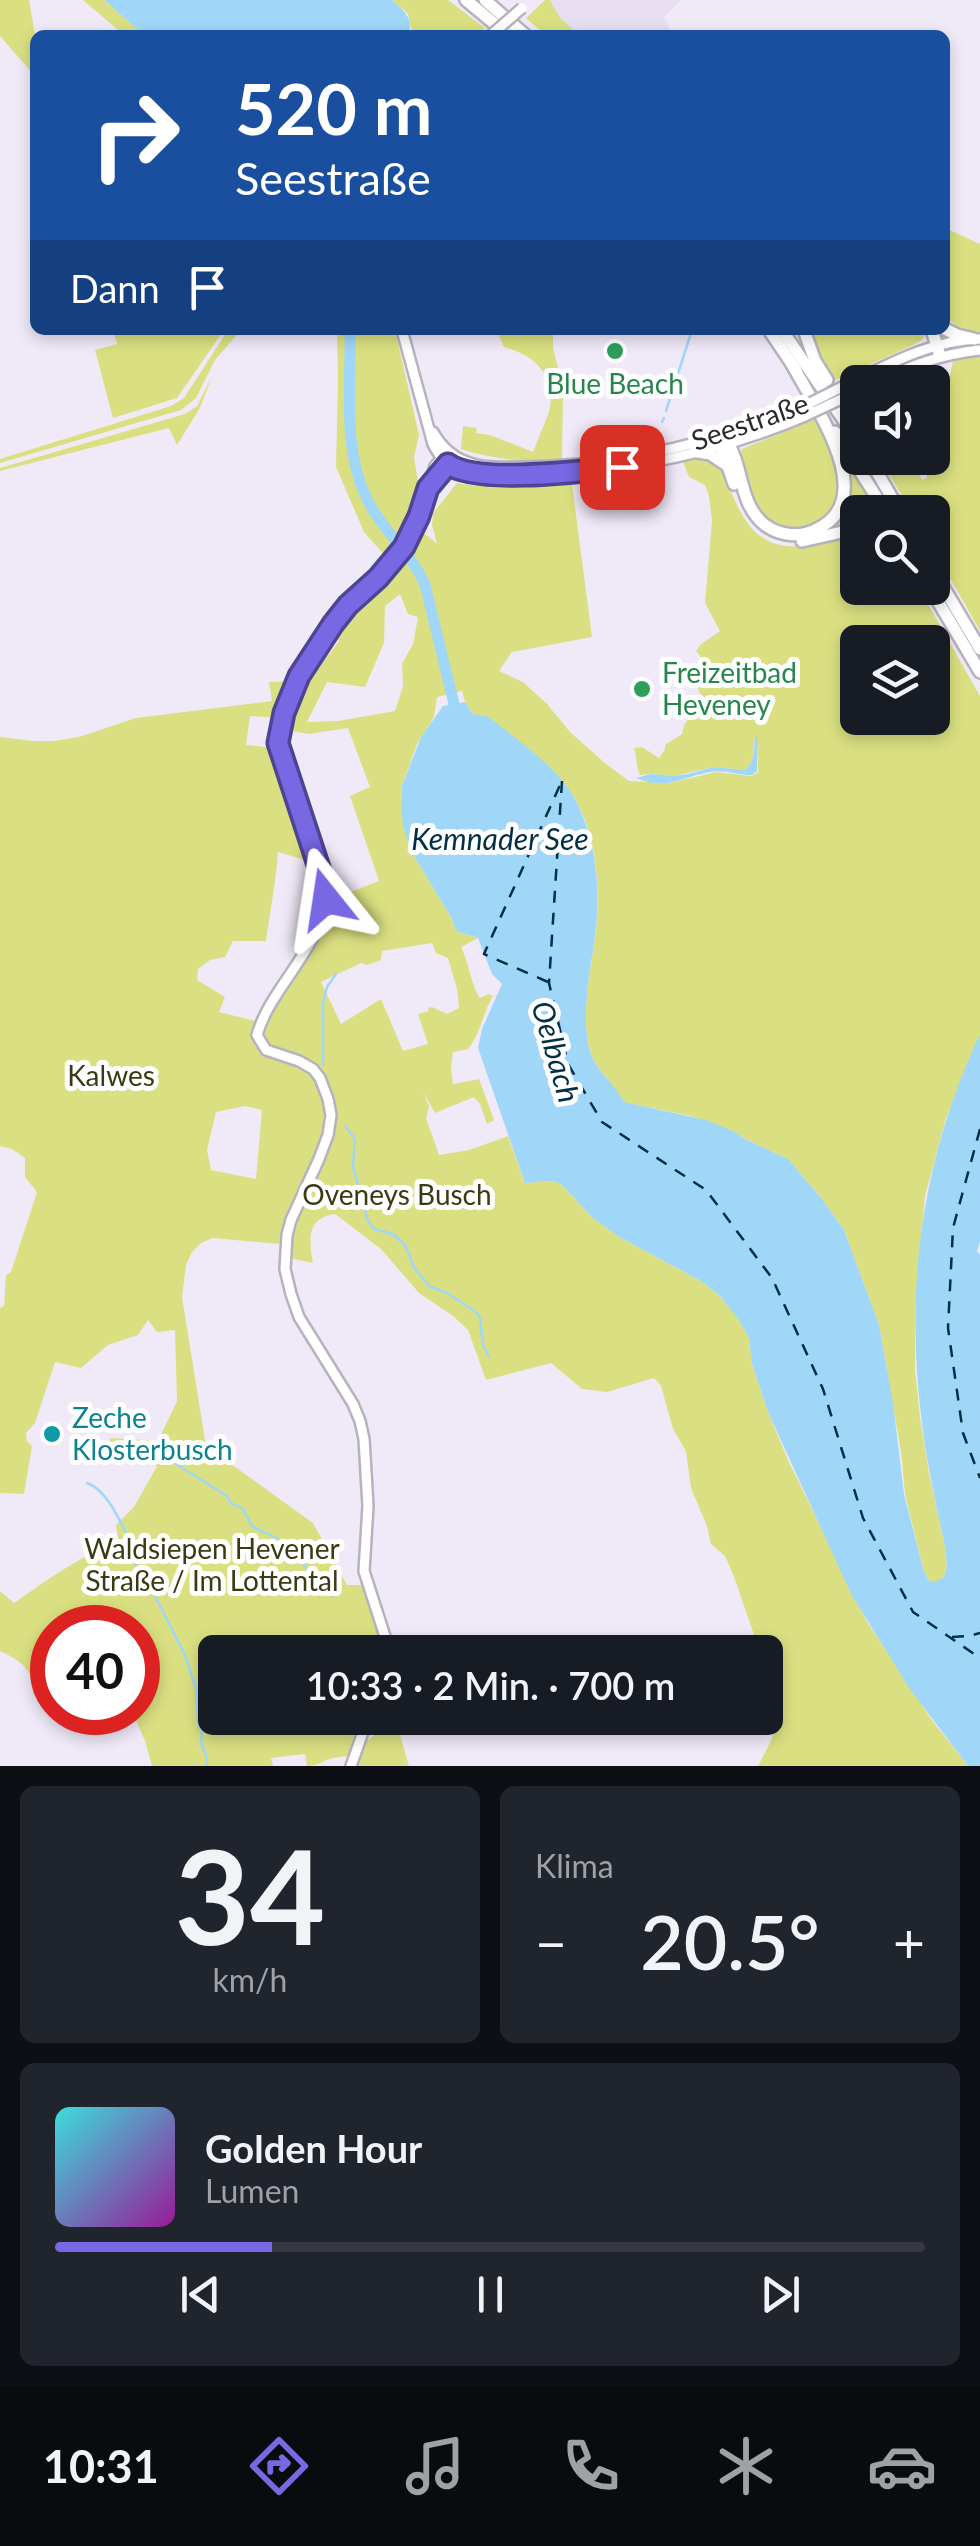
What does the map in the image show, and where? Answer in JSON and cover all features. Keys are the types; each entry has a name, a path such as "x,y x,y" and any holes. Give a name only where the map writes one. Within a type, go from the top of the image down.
{"highway":[{"path":"466,0 502,30"},
{"path":"485,0 519,30"},
{"path":"950,333 978,342"},
{"path":"772,335 875,495"},
{"path":"785,335 840,415"},
{"path":"806,335 815,361 840,403"},
{"path":"934,335 942,350"},
{"path":"942,335 942,350"},
{"path":"724,442 746,500 761,522 778,532 797,535 832,518 844,493 841,464 832,438 792,364"},
{"path":"724,442 727,466 745,512 756,526 769,535 796,542 840,532"},
{"path":"698,452 710,454 727,466"},
{"path":"950,599 980,650"},
{"path":"936,605 951,622 980,672"}],"street":[{"path":"497,30 532,0"},
{"path":"384,1635 364,1572 368,1506 360,1421 300,1316 286,1268 291,1220 328,1135 328,1099 313,1069 266,1050 257,1035 321,920 326,899 278,743 284,713 299,676 333,624 398,556 410,537 428,489 447,458 433,444 403,335"},
{"name":"Seestraße","path":"889,365 978,342"},
{"name":"Seestraße","path":"912,365 942,350"},
{"name":"Seestraße","path":"447,458 456,469 472,473 549,474 622,467 698,452 840,395"},
{"name":"Seestraße","path":"447,458 475,465 550,466 724,442"},
{"path":"351,1766 362,1735"}],"shaded area":[{"path":"550,0 681,0 664,17 670,30 571,30"}],"green space":[{"path":"0,0 29,0 34,30 30,30 30,70 0,36"},
{"path":"83,0 104,0 138,30 118,30"},
{"path":"392,0 448,0 485,28 412,30 408,14"},
{"path":"550,0 560,18 573,30 539,30 526,18"},
{"path":"950,230 980,244 980,332 952,323"},
{"path":"114,335 221,335 177,398 113,418 95,350 117,344"},
{"path":"225,335 237,335 215,360 196,398 181,410 0,463 0,459 171,406 184,398"},
{"name":"Oveneys Busch","path":"337,335 396,335 419,435 414,457 418,500 410,521 437,544 433,513 457,483 572,484 592,637 512,652 499,671 523,682 570,732 629,781 670,783 716,772 751,776 758,772 755,738 752,759 745,770 713,767 675,776 640,775 638,769 634,748 642,747 659,758 665,745 682,734 691,715 686,710 705,704 694,680 703,677 698,666 704,661 696,651 720,631 705,603 712,521 709,496 705,485 689,477 681,457 699,453 720,464 735,502 763,538 786,546 840,539 840,605 929,605 940,625 840,625 840,735 950,735 950,643 980,696 980,1034 946,1118 925,1196 915,1312 920,1417 947,1566 944,1577 934,1583 923,1568 905,1494 879,1325 844,1230 788,1159 735,1132 691,1116 623,1102 591,1054 586,1004 598,895 588,828 568,789 535,756 473,714 462,691 437,697 434,717 417,744 402,786 401,807 412,853 456,931 478,938 461,947 477,994 480,998 493,996 468,1049 453,1052 451,1068 453,1084 479,1079 494,1120 487,1124 474,1097 435,1113 423,1092 429,1106 426,1118 439,1155 469,1150 508,1136 525,1183 553,1181 562,1185 592,1217 619,1237 701,1281 720,1296 749,1338 752,1364 768,1412 866,1620 931,1719 968,1766 758,1766 773,1735 783,1735 783,1635 754,1635 725,1556 711,1544 691,1488 686,1451 673,1429 661,1386 654,1378 607,1392 582,1389 551,1363 486,1380 468,1330 419,1293 381,1249 335,1214 314,1225 313,1263 289,1258 292,1231 334,1117 327,1079 306,1061 266,1048 261,1040 285,985 291,984 318,942 332,896 379,881 350,796 370,787 348,728 309,734 286,730 292,700 306,676 316,672 339,641 334,634 393,571 389,563 350,600 344,596 387,558 364,532 336,467","holes":["400,594 408,614 418,617 413,644 402,664 403,686 395,711 307,722 327,682 365,687 384,643 385,606","432,943 436,953 448,958 459,1008 447,1014 432,1007 418,1014 428,1044 403,1051 381,999 341,1024 321,982 361,963 381,960 382,951"]},
{"path":"553,335 563,387 562,461 511,460 461,449 463,426 533,452 549,412 553,387 543,371 533,361 504,347 499,336"},
{"path":"813,335 925,335 913,345 869,365 840,365 840,378 831,382"},
{"path":"980,356 980,631 950,578 950,495 902,495 889,475 919,475 922,480 926,475 950,475 953,361"},
{"path":"212,376 200,408 177,445 169,428 0,471 185,414 197,406"},
{"path":"819,417 841,476 842,489 835,513 840,505 840,532 793,540 758,526 732,477 738,475 752,512 771,529 782,533 805,534 816,530 834,514 795,533 765,522 746,491 742,449"},
{"path":"843,475 854,475 866,495 843,495"},
{"path":"293,681 279,718 250,716 246,745 274,748 299,821 305,860 278,852 266,941 233,941 225,957 210,960 198,969 197,980 225,997 219,1012 259,1022 265,1052 310,1068 327,1098 327,1130 279,1244 213,1238 201,1243 186,1265 182,1297 206,1446 313,1523 347,1585 363,1585 367,1589 382,1635 198,1635 198,1735 358,1735 351,1755 307,1766 305,1754 271,1758 273,1766 152,1766 142,1735 160,1735 160,1605 30,1605 30,1677 25,1667 0,1651 0,1591 14,1603 77,1561 119,1543 116,1525 134,1507 157,1466 106,1447 111,1438 158,1441 177,1401 175,1330 157,1332 148,1320 138,1335 108,1345 81,1368 55,1362 35,1423 26,1433 32,1446 24,1494 0,1493 0,1308 4,1306 6,1275 11,1272 37,1192 25,1177 25,1158 0,1146 0,737 54,741 136,718 272,701 269,682","holes":["245,1106 262,1110 256,1179 211,1170 207,1150 216,1112"]},
{"path":"374,1735 400,1735 409,1766 356,1766 360,1746"}],"water":[{"path":"104,0 392,0 410,24 410,30 138,30"},
{"name":"Kemnader See","path":"465,702 473,714 487,716 556,773 572,794 587,828 595,863 597,900 586,1031 599,1069 624,1102 706,1120 788,1159 844,1230 879,1325 904,1494 923,1568 929,1581 934,1582 944,1577 947,1566 921,1415 915,1316 918,1268 923,1220 944,1126 980,1034 980,1766 968,1766 909,1688 851,1594 768,1412 752,1364 749,1338 738,1319 720,1296 701,1281 619,1237 592,1217 562,1185 553,1181 525,1183 478,1048 502,984 492,974 478,938 456,931 412,853 403,826 402,786 421,737 443,706"},
{"path":"755,737 757,771 752,775 715,771 666,783 636,778 651,774 675,776 713,767 745,770 752,759"}],"waterway":[{"name":"Oelbach","path":"350,335 354,461 374,512 425,585 457,716"},
{"path":"666,411 690,335"},
{"path":"662,422 664,418"},
{"path":"323,1065 323,1002 336,974"},
{"path":"346,1127 355,1139 353,1167 368,1221 374,1229 393,1234 405,1245 415,1269 429,1286 476,1312 489,1356"},
{"path":"119,1446 170,1460 227,1496 243,1509 252,1526 295,1551 333,1597"},
{"path":"87,1483 101,1492 117,1515 139,1571 184,1653 196,1688 207,1766"}],"ferry route":[{"path":"562,781 549,983 568,1064 602,1122 706,1190 772,1278 823,1389 863,1518 913,1612 980,1658"},
{"path":"548,982 484,954 561,783"},
{"path":"980,1129 953,1228 948,1328 963,1433 980,1478"},
{"path":"952,1637 980,1633"}],"place":[{"name":"Blue Beach","path":"615,351"},
{"name":"Freizeitbad Heveney","path":"642,689"},
{"name":"Zeche Klosterbusch","path":"52,1434"}],"route":[{"path":"326,899 278,743 292,690 319,644 348,605 394,561 419,516 428,488 448,464 472,473 532,475 622,467"}],"park label":[{"name":"Kalwes","path":"111,1076"},
{"name":"Waldsiepen Hevener Straße / Im Lottental","path":"212,1565"}]}
